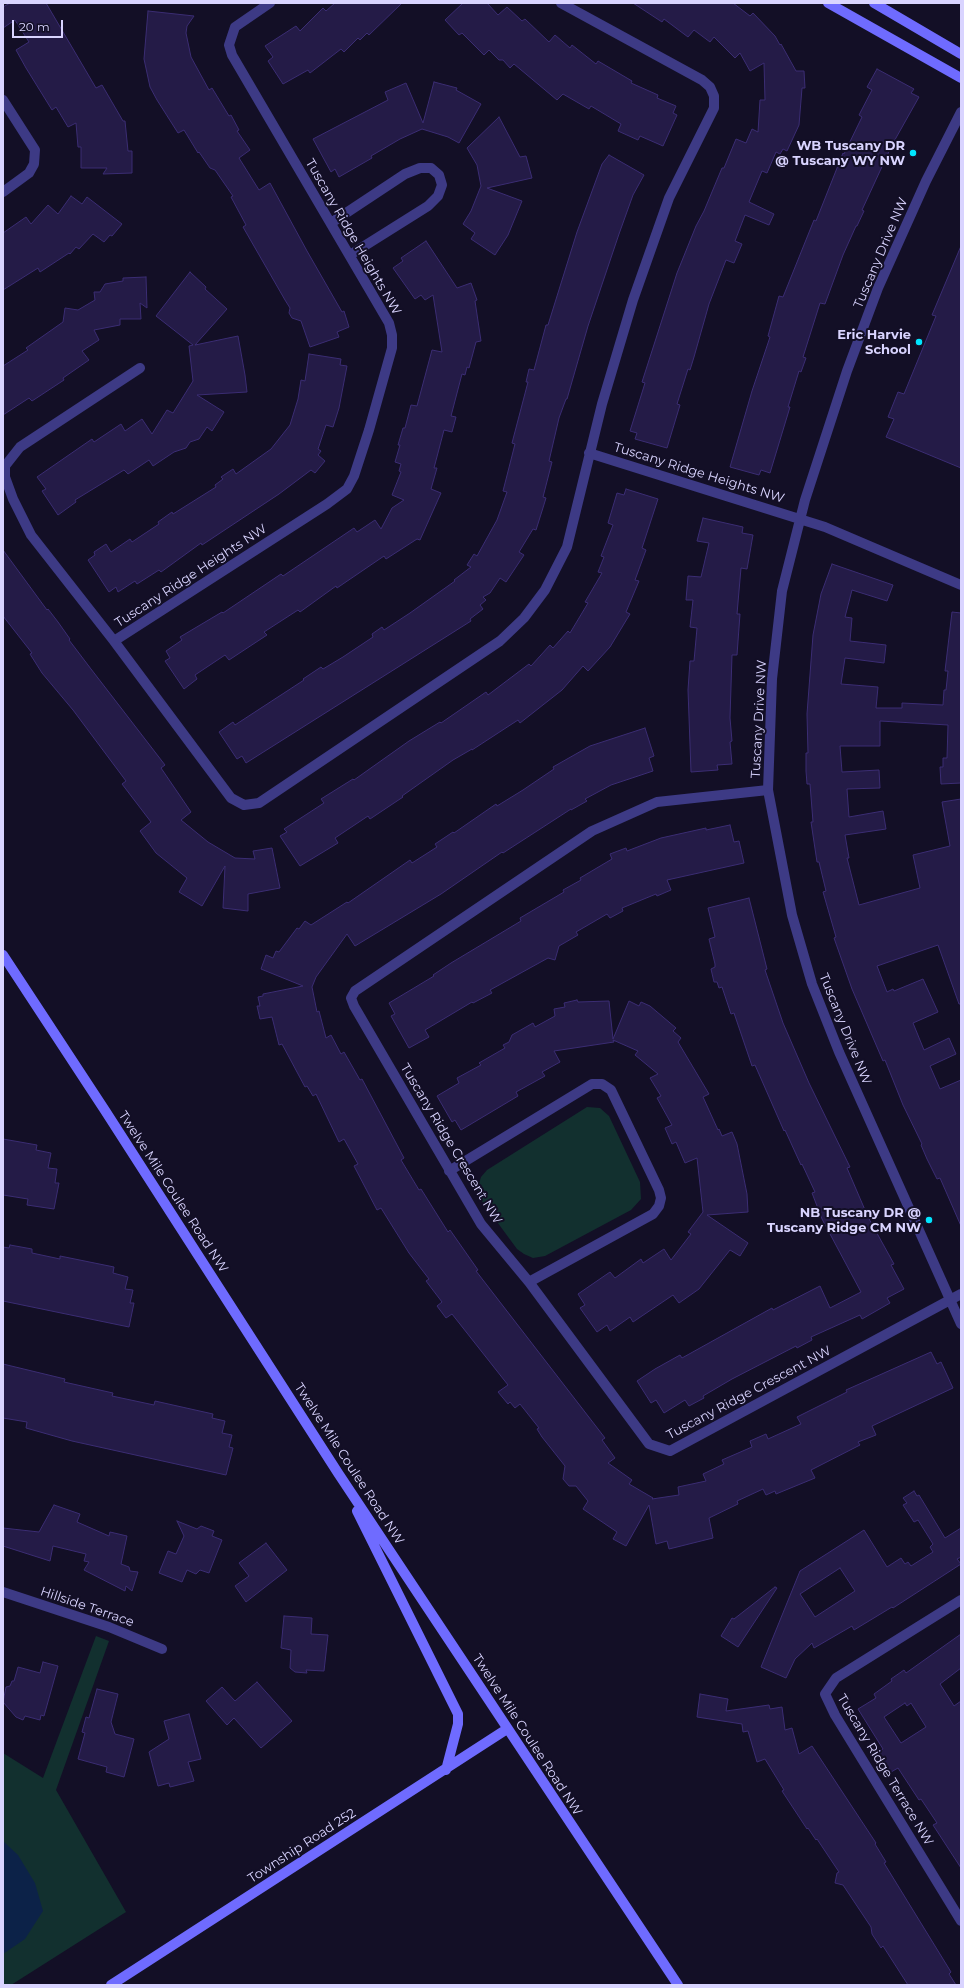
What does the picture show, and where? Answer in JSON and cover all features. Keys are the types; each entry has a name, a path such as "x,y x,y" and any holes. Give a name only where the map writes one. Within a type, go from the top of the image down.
{"street":[{"name":"Tuscany Ridge Heights NW","path":"270,3 235,27 229,45 232,55 389,323 392,335 392,348 369,430 354,476 347,489 327,504 114,641 231,798 244,805 259,803 500,641 524,618 545,590 567,547 615,359 644,267 669,198 714,108 714,96 710,87 702,80 561,3"},
{"path":"828,3 961,78"},
{"path":"874,3 961,54"},
{"path":"3,100 34,150 34,164 29,173 3,192"},
{"name":"Tuscany Drive NW","path":"961,112 926,181 878,288 847,371 801,518 782,598 772,679 768,790 792,915 812,984 842,1059 961,1324"},
{"path":"331,223 405,174 420,168 431,168 439,175 442,185 438,196 428,206 350,255"},
{"path":"114,641 31,535 7,485 5,466 11,456 20,447 140,368"},
{"name":"Tuscany Ridge Heights NW","path":"590,453 801,518 961,585"},
{"name":"Tuscany Ridge Crescent NW","path":"768,790 657,802 592,832 355,991 351,998 354,1006 481,1224 529,1282 649,1444 670,1451 961,1294"},
{"name":"Twelve Mile Coulee Road NW","path":"3,955 106,1112 338,1473 678,1985"},
{"path":"449,1171 592,1084 602,1084 611,1090 659,1190 661,1198 659,1206 653,1214 529,1282"},
{"path":"338,1473 458,1714 458,1724 446,1770"},
{"name":"Hillside Terrace","path":"3,1592 109,1627 162,1649"},
{"name":"Tuscany Ridge Terrace NW","path":"961,1600 836,1678 825,1694 835,1715 961,1921"},
{"name":"Township Road 252","path":"111,1985 446,1770 507,1729"}],"green space":[{"path":"587,1107 600,1108 609,1116 640,1182 641,1199 631,1210 545,1256 533,1258 517,1249 478,1196 478,1187 481,1177 487,1170"},
{"path":"96,1636 109,1641 56,1790 126,1912 11,1985 3,1985 3,1753 43,1778"}],"water":[{"path":"3,1841 18,1855 35,1883 43,1911 25,1939 3,1954"}],"building":[{"path":"10,3 46,3 96,88 102,85 123,121 125,121 128,151 132,151 132,173 103,174 107,168 81,168 81,147 78,147 76,123 68,127 56,107 52,110 26,68 16,50 29,42 15,20 3,28 3,7"},
{"path":"335,3 402,3 369,35 367,33 360,40 358,38 344,52 341,49 310,73 308,70 283,84 268,61 273,57 265,46 296,26 300,31 323,8 326,11"},
{"path":"463,3 487,3 498,15 507,7 522,21 525,19 549,42 555,35 570,48 572,45 596,64 598,61 632,81 631,83 658,95 657,98 676,106 673,113 677,115 663,146 640,136 638,140 618,131 621,124 591,106 589,109 563,94 557,100 514,64 510,68 503,60 499,60 489,50 484,55 462,33 459,35 445,20"},
{"path":"633,3 733,3 750,16 753,13 775,36 780,45 781,44 796,71 804,71 805,88 802,88 799,125 787,151 783,149 780,154 776,152 767,173 762,171 749,202 774,214 769,225 745,215 735,241 742,244 734,263 726,260 709,304 690,370 688,369 677,404 680,405 667,448 635,439 637,433 630,431 645,383 642,382 677,273 722,168 724,168 736,139 746,143 752,129 758,132 760,100 765,100 764,63 750,71 740,53 735,58 714,37 710,42 694,30 688,37 664,19 662,22"},
{"path":"148,11 194,16 187,26 186,33 191,57 209,90 212,88 229,116 231,115 239,130 237,131 250,150 239,158 259,190 270,183 342,312 344,311 349,327 337,332 339,337 310,347 301,321 292,318 289,313 290,308 243,227 246,225 231,197 233,196 215,170 210,168 199,152 198,153 184,130 178,133 157,100 150,87 144,59"},
{"path":"877,69 914,89 911,93 919,97 892,145 862,210 864,211 843,255 825,304 820,303 803,357 806,358 801,372 799,371 770,473 761,470 759,475 730,467 752,391 770,337 768,336 779,296 783,297 814,220 816,221 843,153 844,154 862,117 859,115 872,90 867,87"},
{"path":"434,82 457,88 456,90 481,104 459,143 448,137 422,129 400,139 371,156 372,158 339,177 335,169 331,172 313,139 388,100 385,92 406,83 423,123"},
{"path":"499,117 520,157 526,156 532,178 487,188 522,201 508,235 495,255 471,239 475,233 463,224 471,211 481,186 477,165 467,148"},
{"path":"609,155 644,175 633,195 588,326 567,399 559,418 549,461 552,462 543,497 546,498 536,530 533,529 519,552 524,555 506,582 500,578 490,593 483,597 486,600 480,605 483,609 470,619 471,621 246,763 242,756 237,759 219,732 233,722 235,725 304,680 303,679 321,667 323,669 343,657 373,637 372,634 382,627 384,630 410,613 455,581 454,580 471,567 467,565 474,554 477,556 497,520 507,492 503,491 515,444 512,443 528,382 526,382 529,369 534,370 546,325 548,325 577,232 602,164"},
{"path":"71,196 82,204 87,197 122,224 112,236 110,235 104,242 93,234 79,249 76,247 70,254 69,253 40,272 38,268 3,290 3,233 26,217 31,224 48,205 58,214"},
{"path":"426,241 457,288 471,283 477,300 475,301 481,341 476,342 469,368 467,367 465,375 462,374 451,416 456,417 452,432 444,430 434,468 437,468 431,489 441,493 420,540 417,539 386,559 384,556 337,588 336,586 300,612 298,610 264,632 267,635 229,660 225,655 195,675 197,679 184,689 165,661 170,658 166,651 182,640 180,637 222,612 223,613 281,574 283,576 354,528 357,532 375,520 381,529 392,508 404,500 392,495 401,472 399,471 401,464 395,462 400,445 398,445 403,428 405,428 411,405 417,406 432,350 442,352 433,295 425,300 421,295 415,299 393,268 403,261 401,258"},
{"path":"961,246 961,468 886,437 894,419 888,417 898,392 904,394 936,316 932,315"},
{"path":"190,272 206,287 205,289 227,309 195,345 238,336 247,392 197,395 224,412 212,431 207,427 199,439 190,442 186,448 174,452 153,466 149,460 128,474 124,470 75,500 76,502 58,515 42,491 46,489 37,477 92,439 94,442 121,424 125,431 142,419 152,434 167,410 173,413 193,381 189,346 193,345 156,316"},
{"path":"146,277 147,308 140,303 141,319 120,319 120,325 94,330 99,340 82,351 89,360 63,378 64,380 32,401 29,398 3,415 3,366 28,350 26,348 63,322 65,308 78,310 95,300 94,292 100,292 105,284 123,281 123,278"},
{"path":"309,354 341,359 340,365 347,366 339,408 333,427 326,425 318,449 321,451 318,455 325,461 315,473 311,470 279,494 202,545 201,543 161,572 159,570 137,584 135,581 118,592 116,587 109,592 88,560 95,555 94,552 106,544 111,552 130,539 132,542 159,524 158,522 172,512 173,514 216,487 215,485 223,479 221,477 233,469 236,474 271,449 290,425 298,399 301,380 305,381"},
{"path":"626,489 658,499 642,548 646,550 635,580 639,581 626,612 630,614 610,647 588,671 583,666 562,690 520,723 518,720 472,750 453,760 370,819 368,816 335,838 338,843 300,866 280,836 287,832 284,829 324,803 321,799 353,779 354,780 409,741 440,722 441,723 486,692 488,695 529,664 531,666 550,645 553,648 568,631 570,633 588,603 585,602 602,573 598,572 604,557 601,556 613,525 608,523 617,493 624,495"},
{"path":"703,518 743,527 742,533 753,535 747,569 741,568 737,614 740,614 737,655 732,655 730,718 732,741 730,742 732,764 717,765 718,770 691,772 688,690 690,661 694,661 697,628 690,627 693,600 686,600 688,576 701,577 709,543 697,541"},
{"path":"3,550 47,610 48,609 58,622 70,639 69,640 165,765 161,768 191,812 181,820 208,842 235,858 255,859 253,851 272,848 280,888 248,894 248,911 223,908 225,866 202,906 179,892 187,878 156,853 140,831 151,822 122,784 126,781 73,710 42,673 30,654 32,653 3,616"},
{"path":"832,564 893,585 887,601 852,590 845,617 852,618 850,641 886,645 884,663 845,658 841,684 878,687 876,708 902,708 902,703 943,705 948,671 945,671 952,612 961,613 961,783 941,784 940,767 943,767 943,758 947,758 948,725 880,721 880,746 840,746 842,772 879,770 880,788 847,789 849,817 883,811 886,829 845,835 849,858 847,858 859,905 920,888 913,855 950,846 942,802 961,799 961,1004 959,1004 938,945 877,966 887,992 893,989 894,991 923,979 938,1012 913,1023 924,1050 949,1038 956,1054 930,1066 940,1089 961,1080 961,1226 940,1178 937,1179 927,1159 921,1145 922,1144 903,1105 885,1060 883,1061 852,989 834,938 836,937 823,892 826,891 819,862 817,862 811,822 813,822 810,784 807,784 806,771 806,753 808,753 807,714 813,635 821,594"},
{"path":"645,728 654,756 649,758 653,771 611,785 585,799 587,801 571,809 503,853 502,852 441,894 355,946 347,934 316,977 312,987 317,1012 319,1011 326,1038 331,1035 341,1054 344,1052 360,1080 362,1079 404,1158 401,1160 419,1190 421,1189 448,1232 450,1230 478,1270 476,1271 605,1438 602,1440 615,1458 608,1463 632,1480 629,1484 653,1498 652,1499 679,1495 678,1487 706,1481 703,1474 724,1464 722,1460 752,1447 750,1441 766,1434 768,1439 801,1424 797,1417 847,1392 846,1390 931,1352 937,1364 941,1362 953,1388 872,1426 876,1435 858,1442 860,1445 811,1470 815,1478 776,1494 775,1491 766,1495 763,1489 737,1501 738,1504 709,1518 713,1538 669,1549 667,1541 656,1544 649,1505 626,1546 613,1539 617,1532 583,1509 588,1501 576,1486 569,1486 563,1479 565,1466 542,1437 537,1429 539,1428 520,1404 515,1408 510,1402 508,1404 498,1392 508,1385 452,1314 446,1318 437,1306 442,1302 426,1281 429,1279 409,1253 381,1208 377,1210 354,1166 358,1164 344,1139 339,1142 316,1094 313,1096 307,1086 305,1087 282,1044 279,1045 272,1017 260,1019 257,1006 260,1006 258,997 263,996 263,994 303,986 261,969 266,955 273,958 276,951 279,952 297,928 299,929 305,921 311,925 347,902 348,903 410,860 412,863 437,847 435,844 453,832 454,833 496,804 497,806 523,790 554,769 553,767 590,746"},
{"path":"730,825 734,842 739,841 744,863 667,880 671,890 657,896 656,894 622,908 623,911 610,918 607,914 576,932 578,935 559,946 555,960 548,958 490,990 492,993 473,1003 472,1002 425,1030 429,1037 409,1048 391,1016 395,1014 389,1003 434,976 433,975 451,963 521,921 520,918 564,892 563,890 581,880 580,878 612,859 610,854 626,848 627,851 661,838 706,828 706,830"},
{"path":"749,898 767,969 765,970 783,1023 809,1083 850,1167 847,1168 868,1217 894,1264 891,1265 904,1289 887,1298 890,1303 862,1319 860,1315 811,1337 812,1340 797,1348 796,1346 732,1379 703,1396 704,1398 689,1406 685,1400 664,1413 656,1400 651,1403 637,1381 655,1369 680,1355 682,1358 772,1308 773,1310 820,1286 830,1308 861,1292 822,1219 812,1193 815,1192 785,1130 784,1131 755,1065 752,1066 734,1013 731,1014 722,987 719,988 717,982 714,982 711,969 715,967 715,964 709,939 715,937 708,908"},
{"path":"577,1000 578,1002 609,1001 613,1039 629,1001 639,1006 641,1002 650,1006 676,1028 673,1031 681,1038 678,1042 709,1094 703,1097 718,1130 719,1129 722,1136 732,1132 737,1144 747,1194 748,1212 707,1215 748,1243 740,1256 730,1250 699,1289 679,1303 673,1295 633,1322 630,1317 610,1331 607,1325 597,1332 580,1308 585,1305 578,1294 610,1272 615,1278 641,1259 643,1263 664,1249 671,1260 691,1234 688,1232 703,1212 697,1158 685,1163 676,1142 672,1144 665,1128 672,1125 657,1098 661,1096 650,1078 658,1074 635,1055 638,1051 613,1040 614,1042 554,1051 560,1062 542,1072 545,1076 516,1092 518,1096 461,1130 455,1120 452,1122 437,1096 459,1083 457,1078 481,1065 479,1063 505,1048 503,1045 509,1042 512,1035 533,1023 535,1027 555,1016 554,1009 565,1007 564,1003"},
{"path":"3,1139 37,1145 36,1150 51,1153 48,1168 57,1169 55,1183 59,1183 54,1209 27,1205 28,1199 3,1195"},
{"path":"10,1245 32,1249 32,1253 60,1259 60,1256 114,1267 113,1273 128,1277 125,1289 133,1290 130,1303 134,1303 129,1327 3,1301 3,1247 9,1248"},
{"path":"3,1364 65,1379 64,1382 113,1393 112,1396 154,1405 155,1401 213,1414 212,1418 225,1421 222,1433 232,1435 229,1447 233,1448 226,1475 72,1441 26,1428 27,1422 3,1418"},
{"path":"914,1491 917,1496 919,1495 945,1538 961,1528 961,1557 957,1559 961,1564 893,1608 892,1607 854,1630 852,1626 814,1648 812,1643 795,1659 786,1678 761,1667 800,1571 864,1530 887,1567 901,1558 905,1564 908,1562 911,1566 933,1552 930,1547 933,1544 918,1520 914,1522 903,1505 907,1503 903,1498","holes":["840,1568 855,1591 815,1617 800,1594"]},
{"path":"54,1505 80,1514 77,1522 109,1536 110,1532 127,1536 121,1564 129,1567 130,1571 138,1572 132,1591 126,1586 125,1591 84,1570 89,1562 84,1561 86,1554 53,1546 50,1561 3,1546 3,1528 39,1532"},
{"path":"177,1521 197,1529 201,1526 214,1531 212,1536 222,1540 209,1573 200,1570 196,1574 187,1570 182,1582 159,1573 168,1551 176,1554 184,1536"},
{"path":"266,1543 287,1570 246,1602 235,1586 249,1576 239,1563"},
{"path":"775,1587 777,1588 738,1647 721,1636 732,1618 734,1619"},
{"path":"284,1616 312,1618 311,1634 328,1635 324,1671 306,1670 307,1673 295,1672 290,1668 291,1650 281,1648"},
{"path":"961,1634 961,1668 940,1684 954,1706 961,1701 961,1868 933,1825 937,1823 921,1799 919,1800 898,1768 891,1772 878,1752 883,1749 858,1709 876,1698 874,1694 892,1681 891,1679 904,1670 906,1673","holes":["905,1703 907,1706 911,1703 926,1727 901,1743 884,1717"]},
{"path":"43,1662 58,1666 44,1716 41,1715 40,1720 25,1716 23,1720 16,1717 3,1702 6,1687 10,1686 12,1681 14,1681 18,1667 40,1673"},
{"path":"257,1682 292,1721 261,1748 234,1718 227,1725 206,1701 222,1687 235,1701"},
{"path":"97,1689 118,1694 111,1722 115,1734 134,1739 124,1777 106,1772 107,1767 78,1759 85,1733 82,1732 86,1717 89,1718"},
{"path":"700,1694 728,1699 726,1711 769,1705 770,1709 782,1707 785,1730 792,1728 799,1754 812,1746 876,1843 875,1844 886,1862 884,1863 951,1972 949,1974 956,1985 908,1985 883,1946 881,1948 872,1934 871,1927 843,1885 835,1883 837,1873 839,1872 817,1839 816,1840 808,1828 807,1829 782,1791 784,1790 765,1759 757,1762 748,1731 743,1732 742,1724 697,1717"},
{"path":"189,1714 201,1759 188,1762 194,1781 170,1787 169,1783 158,1786 149,1752 169,1739 164,1721"}],"place":[{"name":"WB Tuscany DR @ Tuscany WY NW","path":"913,153"},
{"name":"Eric Harvie School","path":"919,342"},
{"name":"NB Tuscany DR @ Tuscany Ridge CM NW","path":"929,1220"}]}
